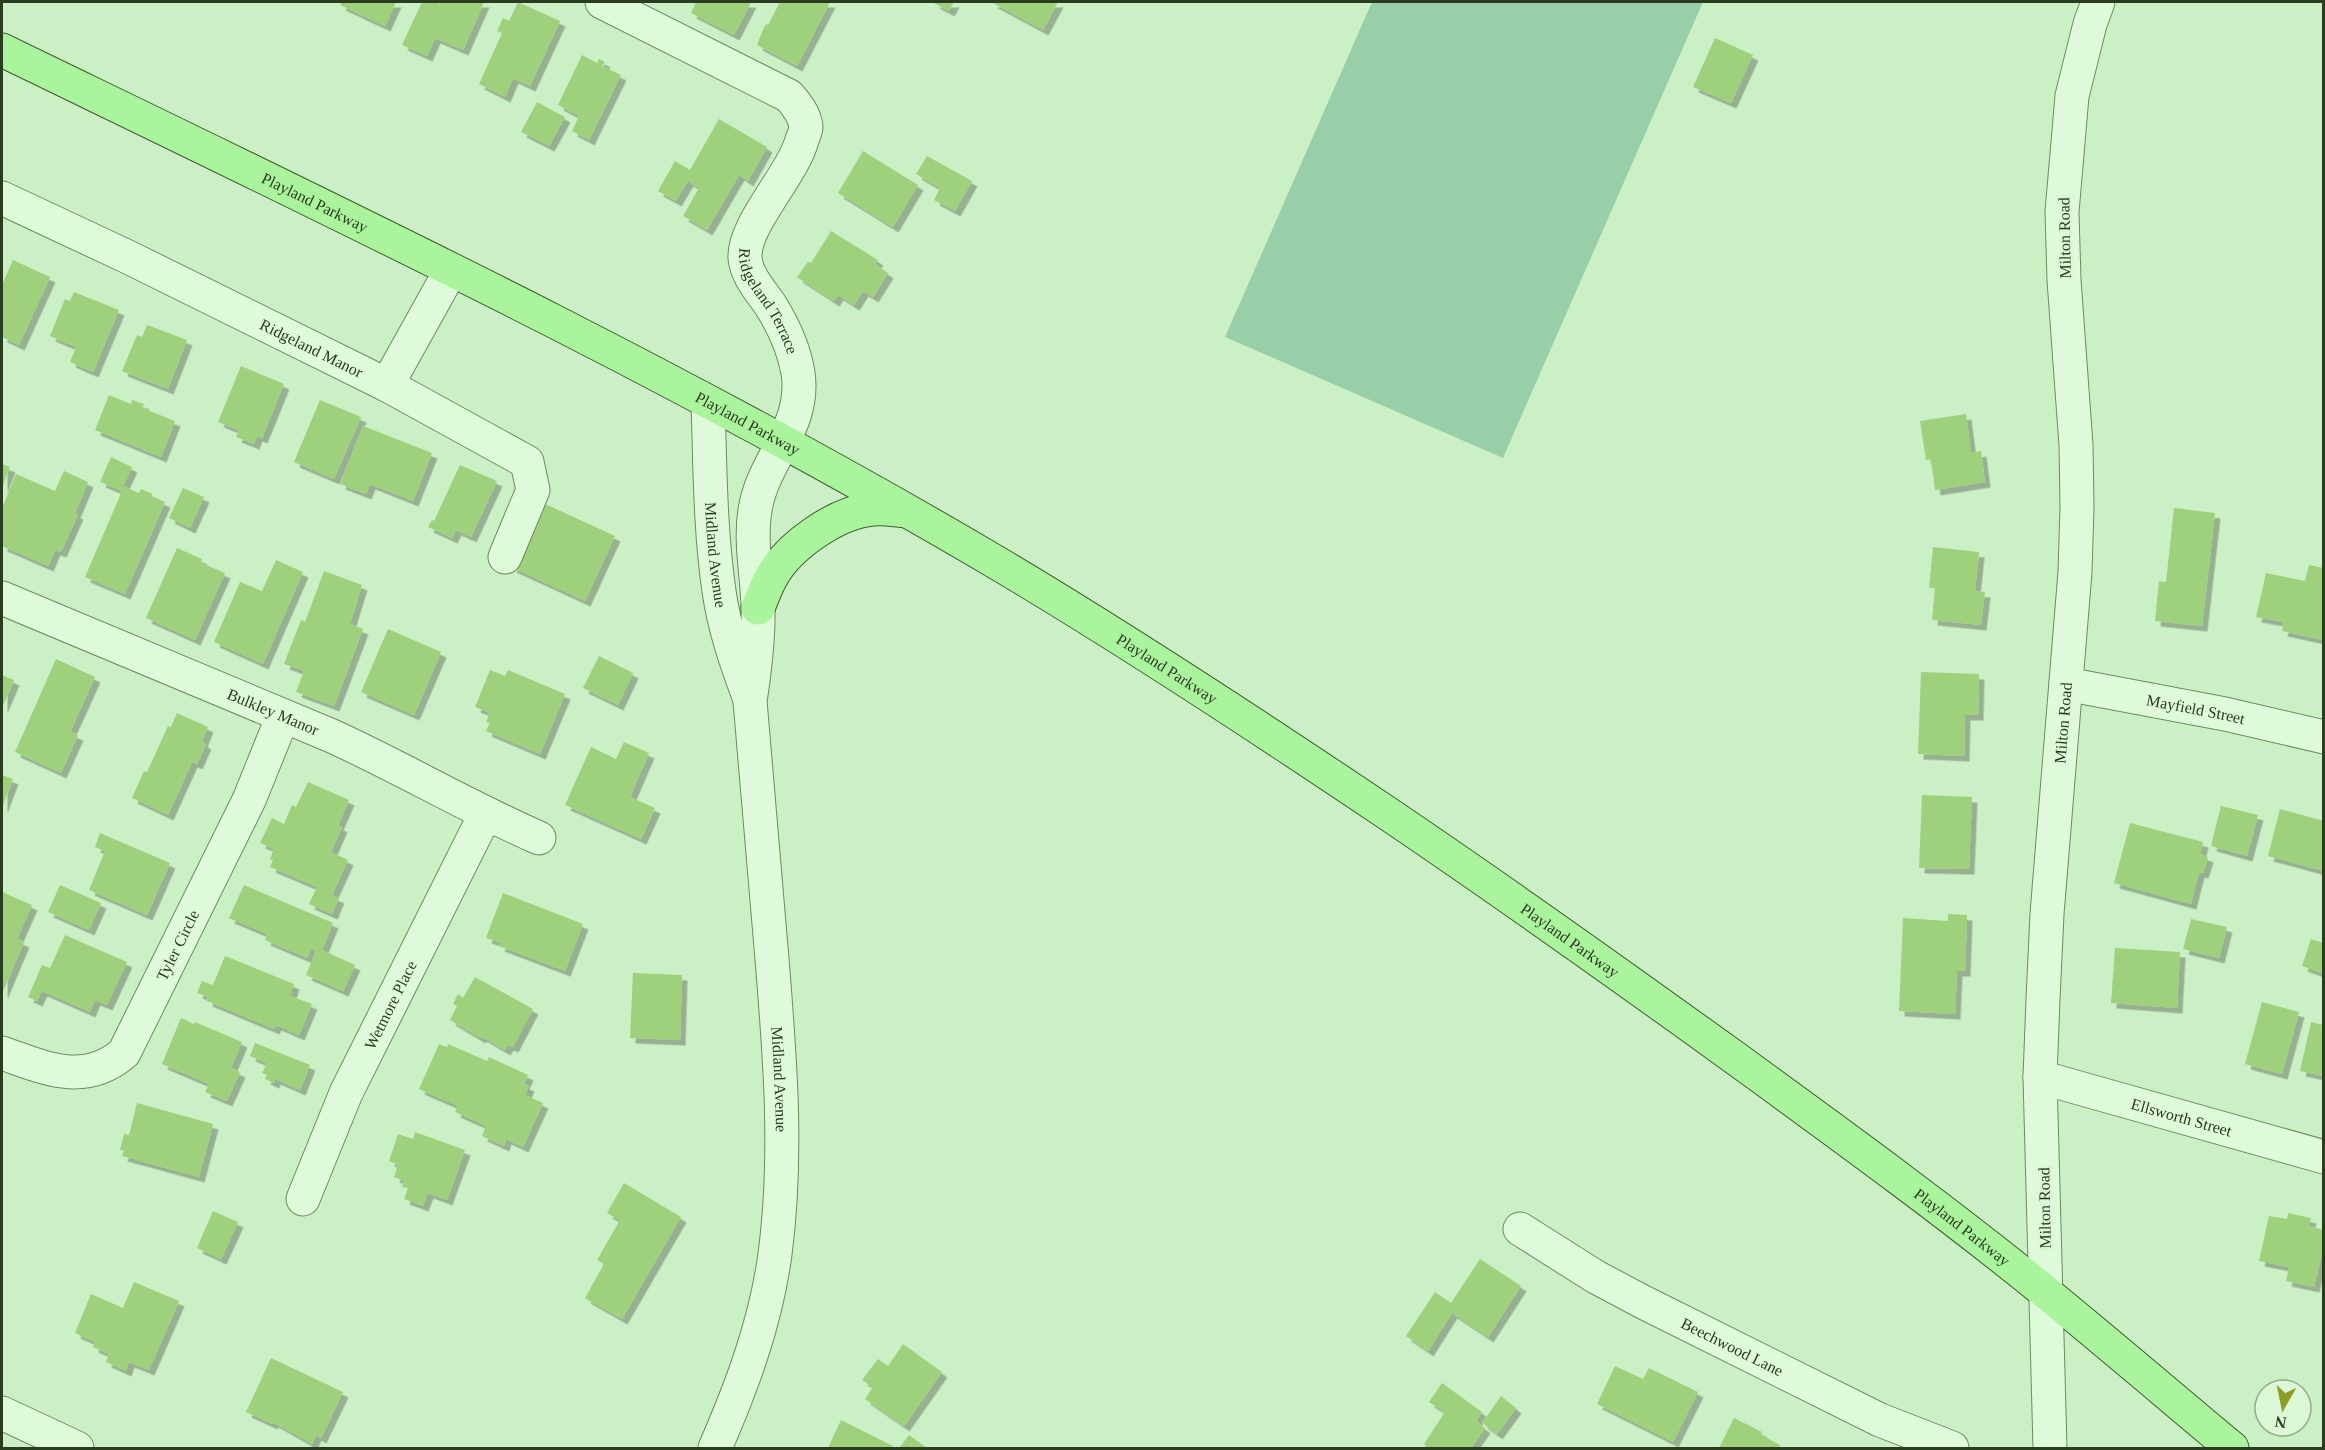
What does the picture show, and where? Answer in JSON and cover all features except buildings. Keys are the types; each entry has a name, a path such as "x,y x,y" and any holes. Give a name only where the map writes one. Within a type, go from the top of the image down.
{"main road":[{"name":"Playland Parkway","path":"2,50 452,270 784,443 1009,570 1227,706 1440,848 1772,1084 2046,1292 2232,1449"},
{"path":"758,608 772,576 796,548 823,526 848,514 874,508 907,511"}],"street":[{"name":"Ridgeland Terrace","path":"602,2 789,96 799,109 806,128 800,148 791,168 748,239 745,258 752,280 770,304 790,341 798,375 796,409 784,443"},
{"name":"Milton Road","path":"2050,1449 2040,1077 2047,914 2075,572 2078,507 2062,212 2072,96 2090,24 2098,2"},
{"name":"Ridgeland Manor","path":"2,198 128,257 387,385 527,462 533,490 505,556"},
{"path":"387,385 452,270"},
{"name":"Midland Avenue","path":"708,403 712,519 719,591 730,645 750,701"},
{"name":"Midland Avenue","path":"715,1449 738,1395 762,1323 775,1254 781,1189 782,1120 779,1047 750,701 758,653 755,507 762,482 784,443"},
{"name":"Bulkley Manor","path":"2,598 384,759 485,815 539,838"},
{"name":"Mayfield Street","path":"2066,684 2225,714 2324,737"},
{"name":"Tyler Circle","path":"2,1053 50,1070 70,1073 91,1071 111,1064 124,1053 249,800 283,716"},
{"name":"Wetmore Place","path":"303,1199 346,1093 485,815"},
{"name":"Ellsworth Street","path":"2040,1077 2324,1156"},
{"name":"Beechwood Lane","path":"1520,1229 1596,1277 1643,1302 1880,1420 1952,1449"},
{"path":"2,1413 77,1449"}],"green space":[{"path":"1372,2 1703,2 1503,458 1225,337"}]}
